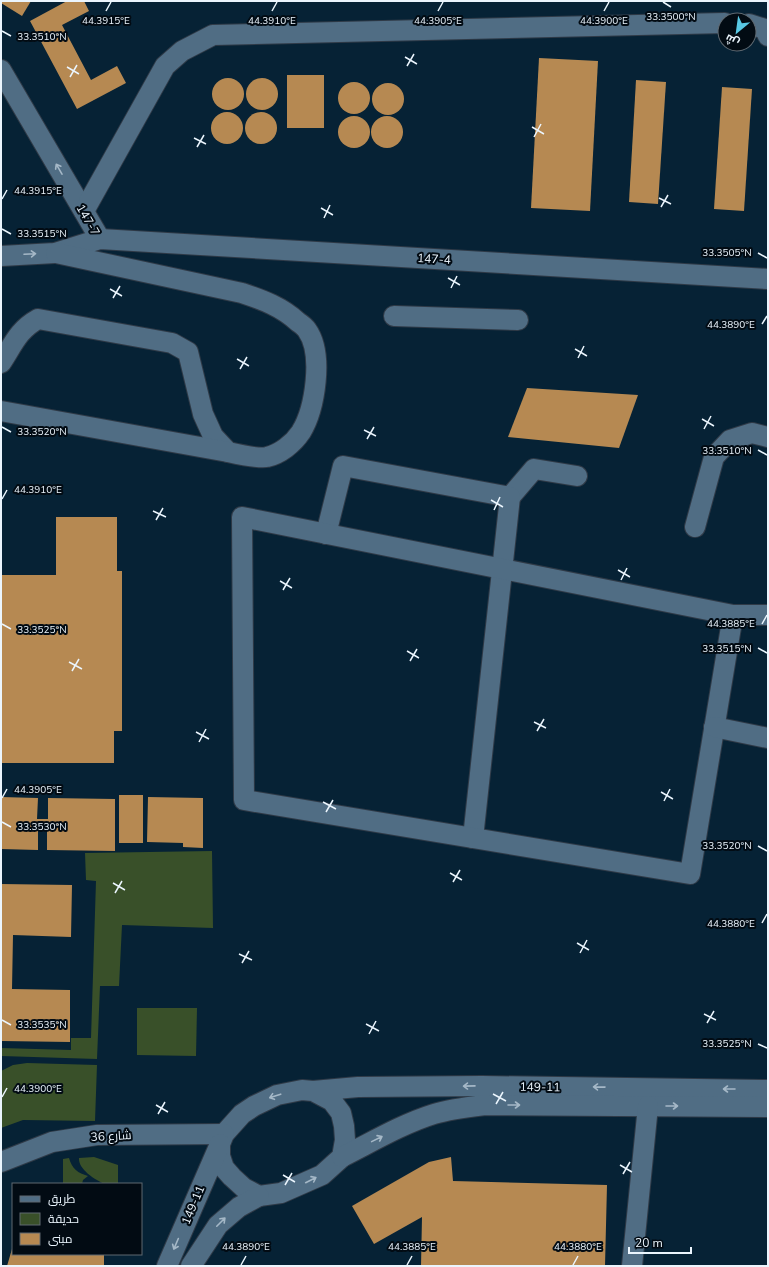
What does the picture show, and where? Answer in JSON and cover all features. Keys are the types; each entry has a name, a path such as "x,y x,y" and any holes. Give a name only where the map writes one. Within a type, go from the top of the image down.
{"street":[{"path":"84,212 165,66 182,51 213,35 717,23"},
{"path":"757,26 765,29 768,36"},
{"name":"147-7","path":"1,70 100,239 54,253 2,254"},
{"name":"147-4","path":"100,239 768,279"},
{"path":"1,411 266,458 289,446 301,432 308,416 315,392 315,349 307,330 288,312 265,301 242,293 54,253"},
{"path":"394,316 518,320"},
{"path":"1,364 27,324 38,319 172,343 188,352 203,414 214,436 228,452"},
{"path":"695,527 714,456 730,440 752,433 768,437"},
{"path":"326,534 343,466 510,497"},
{"path":"473,838 510,497 534,469 577,476"},
{"path":"733,615 690,874 244,800 242,517 733,615 768,615"},
{"path":"714,727 768,738"},
{"name":"149-11","path":"313,1091 358,1087 475,1086 768,1090"},
{"path":"191,1266 218,1225 239,1207 259,1196 282,1193 305,1184 322,1175 342,1157 345,1140 344,1126 341,1113 332,1101 313,1091 302,1090 276,1095 264,1100 242,1114 222,1139 220,1156 224,1168 232,1178 244,1188 259,1196"},
{"name":"149-11","path":"342,1157 410,1123 434,1114 459,1108 491,1105 768,1107"},
{"path":"632,1266 648,1106"},
{"name":"شارع 36","path":"1,1162 52,1142 97,1136 222,1139"},
{"name":"149-11","path":"167,1266 222,1139"}],"green space":[{"path":"212,851 213,928 122,925 119,986 100,986 97,1059 1,1056 1,1048 71,1050 71,1038 91,1038 96,881 86,880 85,853"},
{"path":"137,1008 197,1008 196,1056 137,1055"},
{"path":"27,1063 97,1065 95,1121 23,1120 1,1128 1,1071 13,1065"},
{"path":"94,1157 118,1165 118,1183 103,1183 92,1177 81,1166 79,1158"},
{"path":"69,1158 76,1170 88,1176 83,1180 82,1183 63,1183 63,1159"}],"building":[{"path":"1,1 31,1 22,16 1,3"},
{"path":"67,1 84,1 89,11 62,25 91,80 117,66 126,83 77,109 30,21"},
{"path":"539,58 598,61 590,211 531,208"},
{"path":"287,75 324,75 324,128 287,128"},
{"path":"225,78 231,78 241,85 244,94 243,100 237,107 231,110 225,110 215,103 212,97 212,91 219,81"},
{"path":"259,78 265,78 275,85 278,94 277,100 271,107 265,110 259,110 249,103 246,97 246,91 253,81"},
{"path":"636,80 666,82 658,204 629,202"},
{"path":"351,82 357,82 367,89 370,98 369,104 363,111 357,114 351,114 341,107 338,101 338,95 345,85"},
{"path":"385,83 391,83 401,90 404,99 403,105 397,112 391,115 385,115 375,108 372,102 372,96 379,86"},
{"path":"722,87 752,89 744,211 714,209"},
{"path":"224,112 230,112 240,119 243,128 242,134 236,141 230,144 224,144 214,137 211,131 211,125 218,115"},
{"path":"258,112 264,112 274,119 277,128 276,134 270,141 264,144 258,144 248,137 245,131 245,125 252,115"},
{"path":"351,116 357,116 367,123 370,132 369,138 363,145 357,148 351,148 341,141 338,135 338,129 345,119"},
{"path":"384,116 390,116 400,123 403,132 402,138 396,145 390,148 384,148 374,141 371,135 371,129 378,119"},
{"path":"527,388 638,395 619,448 508,437"},
{"path":"56,517 117,517 117,571 122,571 122,731 114,731 114,763 1,763 1,575 56,575"},
{"path":"119,795 143,795 143,843 119,843"},
{"path":"1,797 38,798 37,819 48,819 48,798 115,799 115,851 47,850 47,827 38,827 38,850 1,849"},
{"path":"148,797 203,798 203,848 183,847 183,843 147,842"},
{"path":"1,884 72,885 71,937 13,935 12,989 70,990 70,1042 1,1041"},
{"path":"451,1157 453,1181 607,1185 605,1266 421,1266 422,1217 374,1244 352,1206 429,1162"},
{"path":"12,1249 12,1255 104,1255 104,1266 7,1266"}]}
